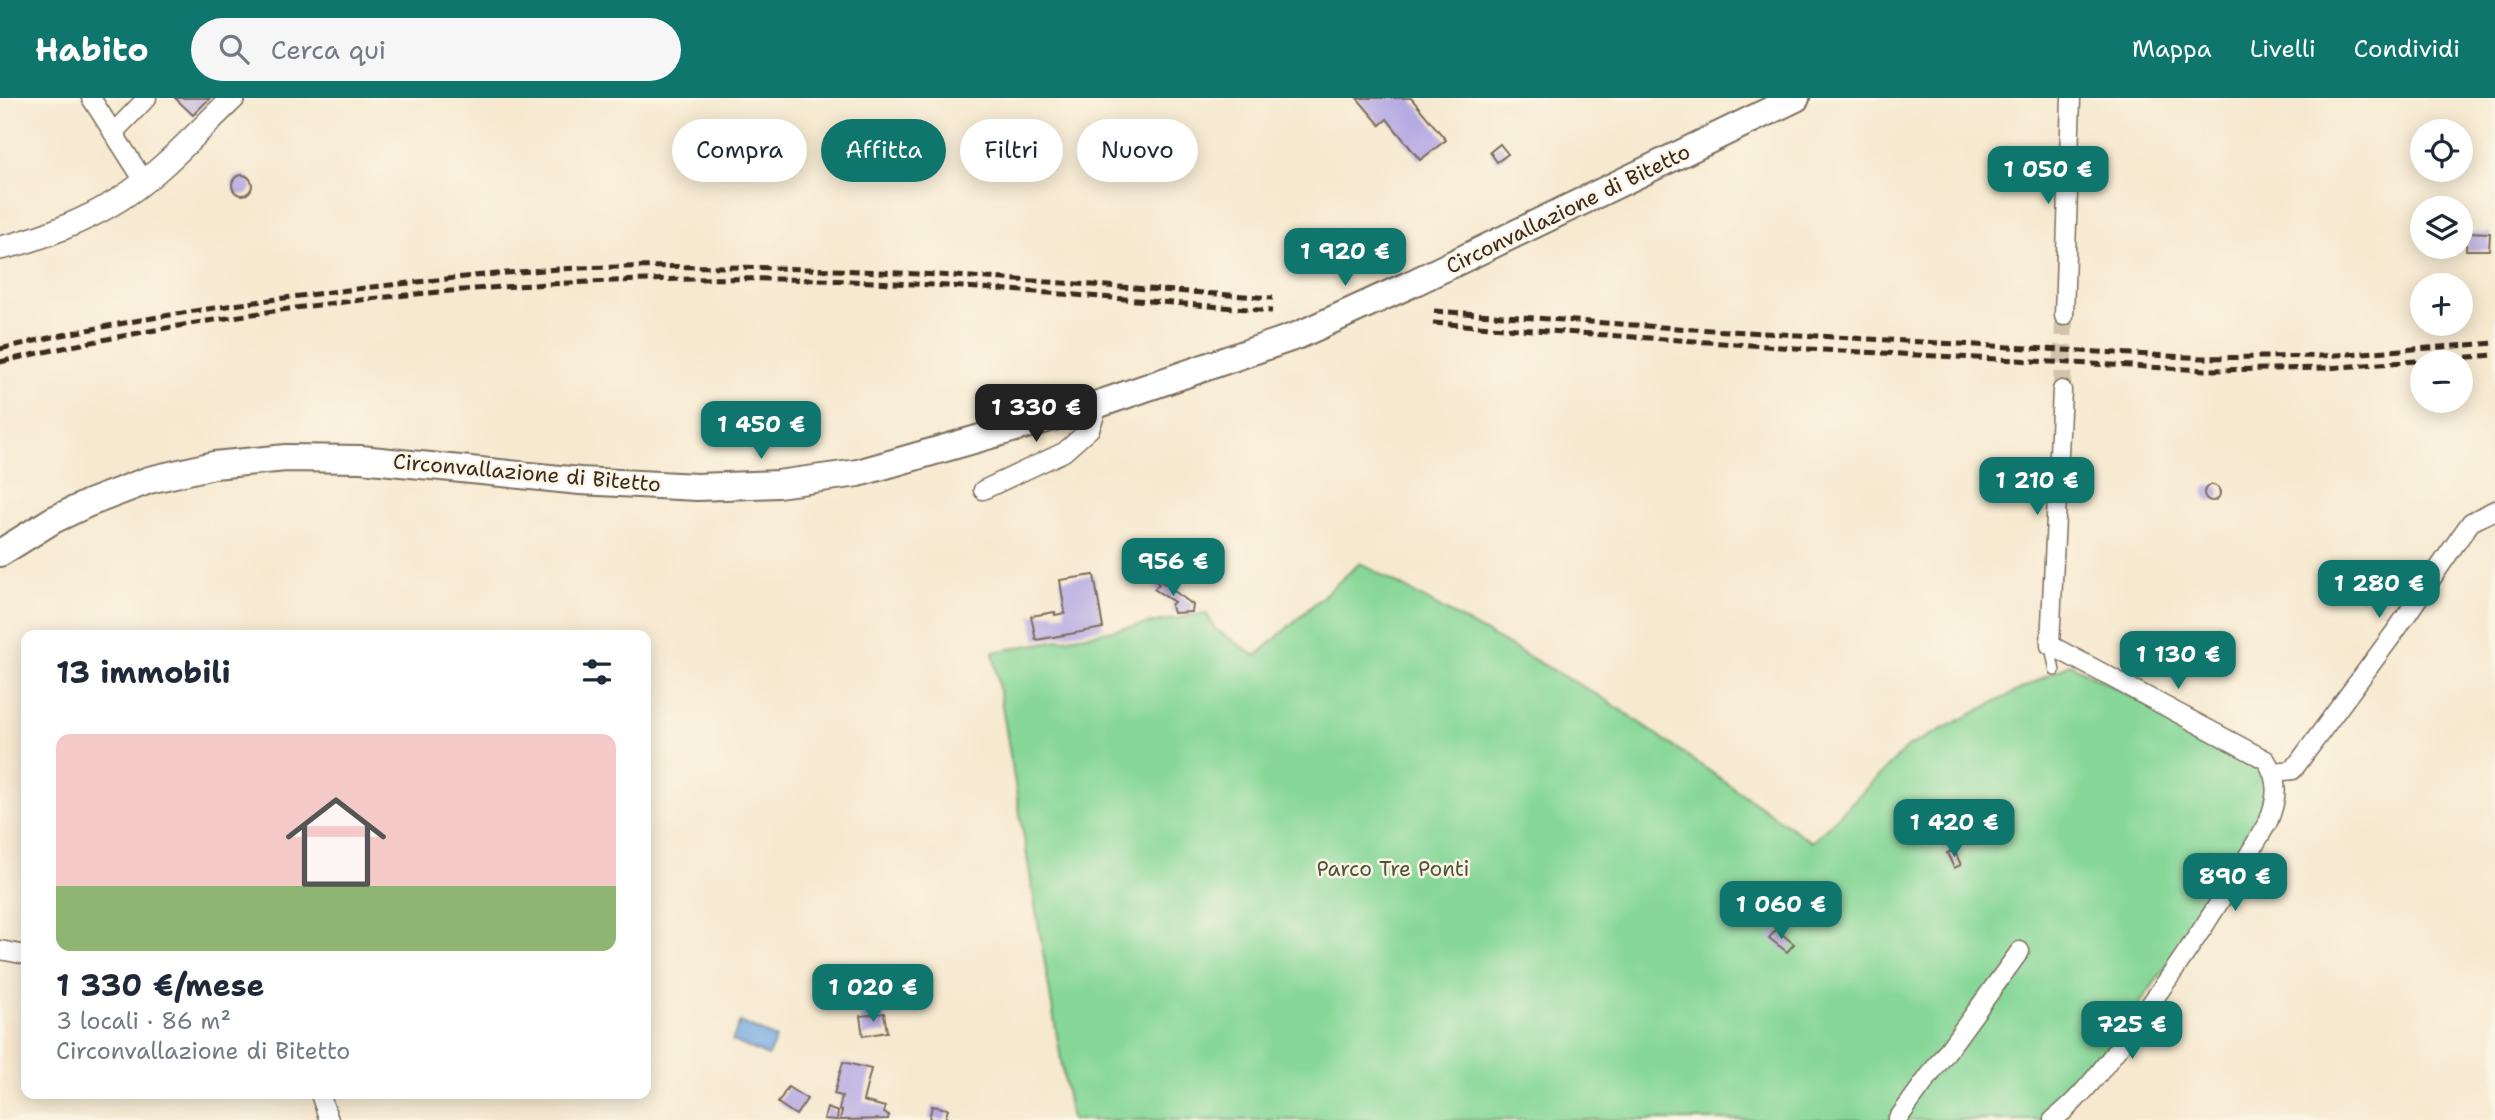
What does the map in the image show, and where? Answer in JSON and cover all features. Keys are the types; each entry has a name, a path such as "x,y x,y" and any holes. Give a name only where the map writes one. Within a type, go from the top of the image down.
{"main road":[{"name":"Circonvallazione di Bitetto","path":"0,553 53,520 149,480 214,465 286,458 361,459 580,481 697,487 778,484 858,473 1099,404 1299,335 1411,284 1796,98"}],"street":[{"path":"91,98 144,181"},
{"path":"113,133 146,98"},
{"path":"0,248 44,235 120,199 144,181 233,98"},
{"path":"2064,316 2071,98"},
{"path":"2053,1120 2077,1099 2105,1065 2193,945 2268,822 2277,789 2274,772 2266,760 2050,645 2062,390"},
{"path":"983,490 1065,452 1090,429 1099,404"},
{"path":"2274,772 2294,770 2458,540 2472,522 2495,510"},
{"path":"0,950 21,954"},
{"path":"1897,1120 2020,951"},
{"path":"322,1099 329,1120"}],"lane":[{"path":"2050,645 2054,671"}],"green space":[{"name":"Parco Tre Ponti","path":"1360,563 1605,699 1812,842 1909,746 2070,664 2255,762 2267,783 2259,820 2165,968 2079,1089 2042,1120 1071,1120 993,652 1206,613 1215,629 1256,656"}],"water":[{"path":"740,1022 776,1038 768,1056 732,1041"}],"building":[{"path":"175,98 210,98 193,115"},
{"path":"1357,98 1411,98 1446,140 1420,160 1387,119 1380,125"},
{"path":"1500,144 1508,154 1497,162 1490,152"},
{"path":"238,175 246,175 252,185 246,195 238,195 232,189 232,181"},
{"path":"2473,232 2490,233 2489,250 2473,250"},
{"path":"2212,485 2218,487 2218,499 2212,501 2206,499 2204,493 2206,487"},
{"path":"1148,572 1193,605 1192,612 1173,613 1171,605 1174,602 1154,589 1159,584"},
{"path":"1094,575 1103,628 1036,640 1031,616 1065,613 1060,580"},
{"path":"1954,850 1961,865 1954,868 1947,853"},
{"path":"1776,929 1794,944 1787,952 1769,938"},
{"path":"884,1013 887,1032 863,1036 860,1016"},
{"path":"843,1062 871,1069 863,1101 885,1107 884,1113 889,1115 888,1119 840,1120 842,1096 834,1094"},
{"path":"788,1087 807,1099 796,1115 778,1103"},
{"path":"932,1106 948,1109 945,1120 929,1119"},
{"path":"827,1108 838,1112 837,1120 824,1119"}],"tunnel":[{"path":"2062,390 2064,316"}],"railway":[{"path":"0,349 142,320 237,305 431,281 579,268 753,267 840,270 1273,298"},
{"path":"0,362 85,343 258,313 432,293 607,281 766,279 911,284 1272,311"},
{"path":"1434,311 1676,328 2204,358 2322,356 2495,343"},
{"path":"1433,323 1823,350 2206,370 2327,368 2495,355"}]}
